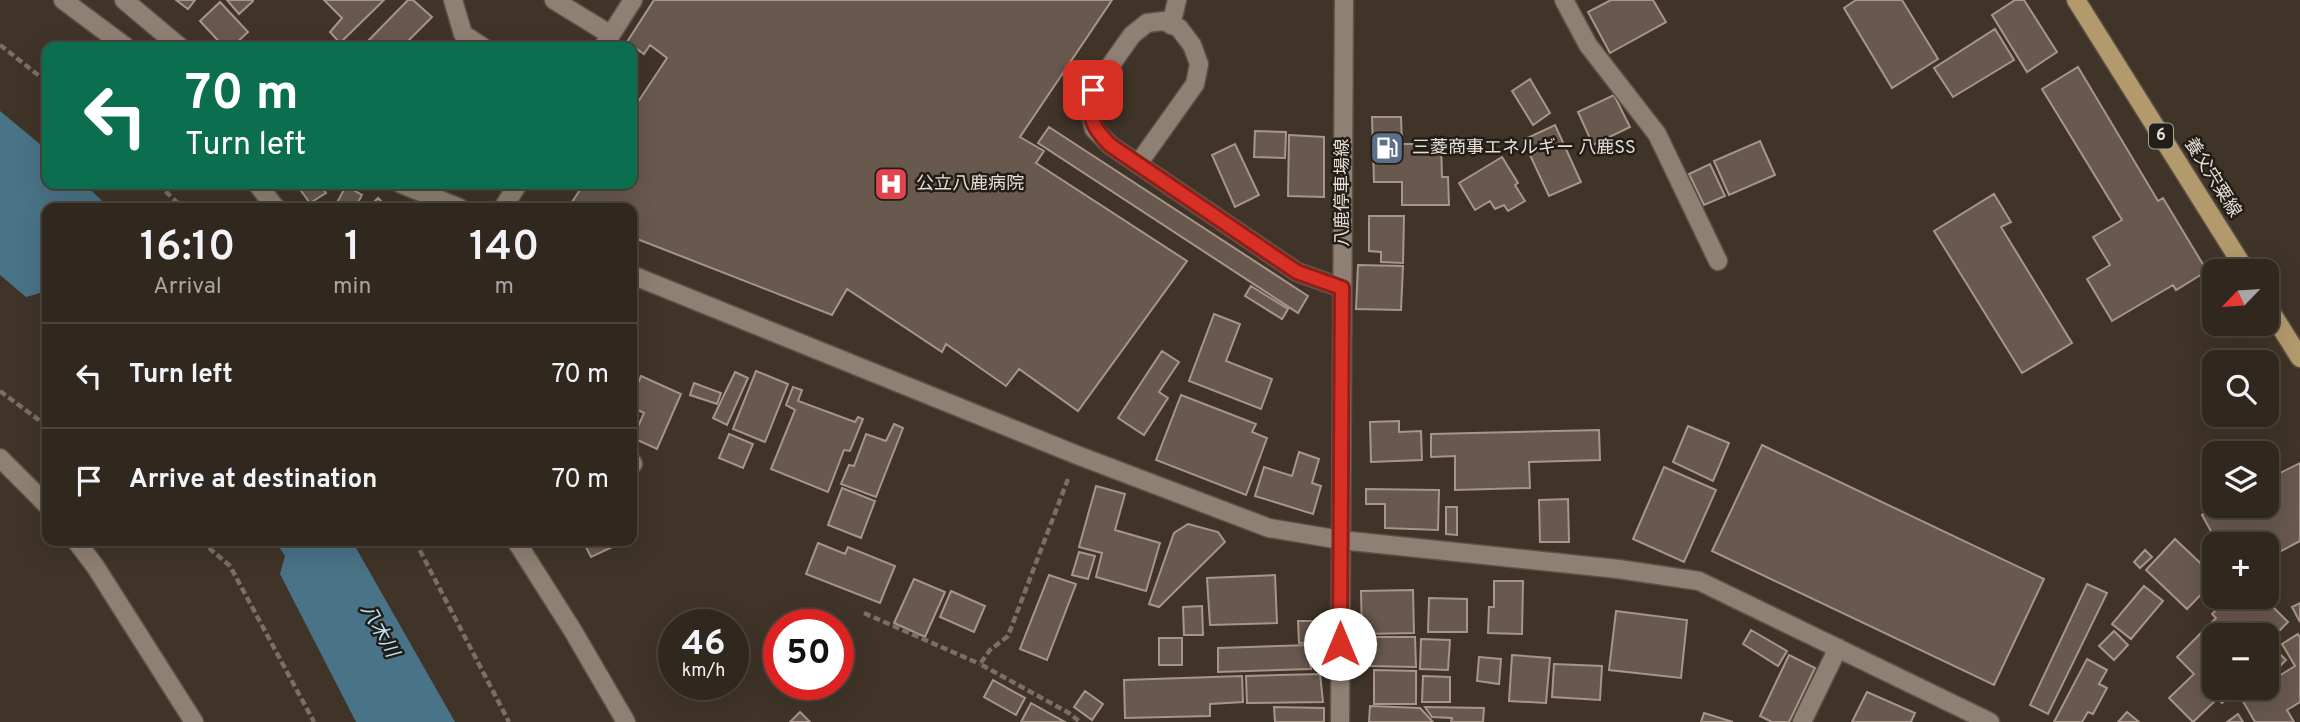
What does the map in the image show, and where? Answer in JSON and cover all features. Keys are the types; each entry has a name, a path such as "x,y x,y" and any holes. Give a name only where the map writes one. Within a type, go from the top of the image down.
{"main road":[{"name":"養父宍粟線","path":"2076,0 2238,259"},
{"path":"2279,325 2300,358"}],"street":[{"path":"62,0 119,42"},
{"path":"124,0 174,42"},
{"path":"453,0 463,34 475,42"},
{"path":"554,0 607,41 633,0"},
{"path":"1171,25 1177,0"},
{"name":"八鹿停車場線","path":"1340,722 1344,0"},
{"path":"1564,0 1588,46 1657,134 1718,261"},
{"path":"1138,164 1195,84 1199,64 1192,45 1179,28 1164,21 1147,23 1132,35 1093,90 1090,110 1094,129 1110,145 1297,272 1342,288"},
{"path":"261,189 272,203"},
{"path":"413,189 448,203"},
{"path":"637,281 1077,456 1269,528 1340,540 1618,569 1699,581 1990,722"},
{"path":"0,457 42,500"},
{"path":"80,546 96,566 194,722"},
{"path":"519,546 626,722"},
{"path":"1802,722 1838,648"}],"path":[{"path":"0,46 42,78"},
{"path":"163,189 178,203"},
{"path":"0,391 42,422"},
{"path":"980,664 990,650 1008,636 1077,456"},
{"path":"207,546 230,566 314,722"},
{"path":"418,546 509,722"},
{"path":"864,612 980,664 1069,713 1080,722"}],"water":[{"path":"0,111 42,146 42,189 90,189 104,203 42,203 42,292 26,297 0,275"},
{"name":"八木川","path":"278,546 355,546 455,722 356,722 280,574 285,556"}],"building":[{"path":"176,0 195,0 188,9"},
{"path":"227,0 253,0 253,1 239,14"},
{"path":"324,0 384,0 339,42 330,32 342,18"},
{"path":"408,0 413,0 432,17 407,42 367,42"},
{"path":"654,0 1112,0 1020,137 1044,151 1036,163 1187,261 1078,411 1019,369 1006,386 946,344 942,352 847,289 832,315 637,239 637,203 571,203 581,189 637,189 637,103 667,58 650,45 644,54 637,49 637,42 627,42"},
{"path":"1611,0 1653,0 1666,22 1610,53 1588,12"},
{"path":"1856,0 1902,0 1938,59 1892,88 1844,8"},
{"path":"2015,0 2024,0 2057,52 2027,72 1992,15"},
{"path":"220,2 248,32 237,42 219,42 200,21"},
{"path":"1995,29 2014,60 1953,97 1934,68"},
{"path":"2078,67 2158,201 2163,198 2202,263 2202,274 2176,290 2173,285 2112,321 2087,279 2110,265 2093,237 2122,220 2042,89"},
{"path":"1530,79 1550,113 1533,125 1512,91"},
{"path":"1614,95 1630,127 1593,145 1578,112"},
{"path":"1372,117 1401,117 1402,144 1441,144 1442,177 1448,177 1449,205 1402,205 1402,182 1374,182"},
{"path":"1555,125 1581,182 1549,196 1523,140"},
{"path":"1049,127 1308,296 1298,313 1038,143"},
{"path":"1255,131 1286,132 1285,158 1254,157"},
{"path":"1289,135 1324,137 1324,197 1288,196"},
{"path":"1760,141 1775,175 1729,195 1714,161"},
{"path":"1235,144 1259,195 1235,207 1212,155"},
{"path":"1502,157 1518,183 1515,185 1525,201 1508,211 1504,205 1495,209 1490,201 1475,210 1459,183"},
{"path":"1710,164 1725,196 1704,205 1689,174"},
{"path":"300,189 323,189 326,193 310,203"},
{"path":"344,189 351,189 362,195 358,203 337,203"},
{"path":"1994,194 2011,222 2001,227 2072,343 2022,373 1934,231"},
{"path":"1369,216 1404,216 1403,263 1381,262 1381,252 1369,251"},
{"path":"1358,265 1403,266 1401,310 1356,309"},
{"path":"1251,286 1288,309 1282,319 1245,296"},
{"path":"1214,314 1240,324 1226,361 1272,379 1261,409 1189,381"},
{"path":"1162,351 1179,362 1159,392 1168,398 1144,435 1118,418"},
{"path":"756,371 788,384 765,442 733,429"},
{"path":"735,372 748,378 727,425 713,418"},
{"path":"641,376 681,394 657,449 637,440 637,429 644,413 637,410 637,385"},
{"path":"694,383 721,393 717,404 690,395"},
{"path":"793,387 802,390 798,401 855,422 858,417 863,419 850,451 844,450 828,492 771,469 795,410 786,405"},
{"path":"1181,395 1256,424 1252,432 1267,438 1246,495 1156,460"},
{"path":"1399,421 1399,432 1421,431 1422,460 1371,462 1370,422"},
{"path":"894,424 903,428 876,497 841,484 849,465 854,466 866,434 886,441"},
{"path":"1688,426 1729,443 1713,481 1673,462"},
{"path":"1599,430 1600,460 1529,462 1530,488 1455,490 1455,456 1431,457 1431,434"},
{"path":"729,434 753,444 743,468 719,458"},
{"path":"1762,445 2044,579 1994,685 1712,551"},
{"path":"1299,452 1319,459 1312,483 1321,486 1313,514 1255,496 1264,467 1292,476"},
{"path":"2300,463 2300,541 2279,552 2279,532 2211,532 2204,518 2279,518 2279,474"},
{"path":"1664,467 1716,490 1684,562 1633,539"},
{"path":"1096,486 1125,494 1115,530 1160,543 1146,591 1096,577 1102,553 1079,547"},
{"path":"842,488 875,501 861,538 828,525"},
{"path":"1366,489 1439,490 1438,530 1385,528 1385,504 1366,504"},
{"path":"1568,499 1569,542 1540,542 1539,500"},
{"path":"1446,507 1457,507 1457,535 1446,534"},
{"path":"1188,524 1218,532 1225,542 1159,607 1149,604 1174,533"},
{"path":"2175,539 2202,565 2202,593 2187,609 2146,570"},
{"path":"818,543 845,554 848,547 895,566 880,603 806,574"},
{"path":"586,546 614,546 591,557"},
{"path":"2145,550 2152,557 2140,568 2134,562"},
{"path":"1079,552 1095,556 1088,579 1072,575"},
{"path":"1049,575 1076,584 1047,660 1020,649"},
{"path":"1275,575 1277,623 1210,625 1207,578"},
{"path":"914,579 945,592 925,637 894,623"},
{"path":"1494,581 1523,581 1522,634 1488,633 1489,607 1494,607"},
{"path":"2087,584 2107,593 2048,714 2030,705"},
{"path":"2144,586 2163,601 2131,639 2112,624"},
{"path":"1413,590 1414,633 1362,634 1361,591"},
{"path":"951,591 985,606 974,632 940,617"},
{"path":"1429,598 1467,599 1467,632 1428,632"},
{"path":"2300,603 2300,622 2292,607"},
{"path":"1202,606 1203,635 1184,635 1183,607"},
{"path":"2217,609 2275,609 2288,622 2279,631 2279,623 2211,623 2216,618 2212,614"},
{"path":"1616,611 1687,620 1681,678 1609,670"},
{"path":"1298,621 1321,621 1321,642 1299,643"},
{"path":"1751,630 1787,651 1778,666 1743,644"},
{"path":"2114,631 2128,645 2114,660 2099,646"},
{"path":"2202,632 2202,700 2216,700 2193,722 2169,698 2194,674 2177,657"},
{"path":"2298,634 2300,638 2300,702 2287,710 2294,722 2255,722 2242,700 2279,700 2279,676 2295,666 2282,644"},
{"path":"1371,637 1415,637 1416,667 1369,666"},
{"path":"1159,638 1182,638 1182,665 1159,665"},
{"path":"1421,639 1450,640 1448,670 1420,669"},
{"path":"1309,645 1311,669 1218,672 1218,648"},
{"path":"2279,653 2286,660 2279,667"},
{"path":"1512,655 1550,658 1546,703 1509,701"},
{"path":"1789,655 1815,668 1789,722 1772,722 1760,716"},
{"path":"1479,657 1501,659 1499,684 1477,681"},
{"path":"2087,659 2107,670 2099,684 2107,688 2093,714 2088,712 2082,722 2054,722"},
{"path":"1554,664 1602,666 1600,700 1552,697"},
{"path":"1374,670 1416,671 1416,704 1374,704"},
{"path":"1320,674 1323,702 1247,703 1246,676"},
{"path":"1242,676 1243,702 1210,704 1210,716 1125,718 1124,680"},
{"path":"1423,676 1450,677 1450,702 1422,702"},
{"path":"993,680 1025,698 1016,715 984,697"},
{"path":"1085,691 1103,704 1092,720 1074,707"},
{"path":"1867,692 1915,713 1911,722 1852,722"},
{"path":"1031,703 1065,722 1021,722"},
{"path":"1370,706 1420,708 1433,722 1369,722"},
{"path":"1274,707 1324,708 1324,722 1275,722"},
{"path":"1425,707 1484,708 1483,722 1451,722 1452,718 1432,717"},
{"path":"800,712 810,722 790,722"},
{"path":"2127,712 2139,722 2118,722"},
{"path":"1704,713 1733,722 1701,722"},
{"path":"2238,714 2243,722 2227,722"}],"place":[{"name":"三菱商事エネルギー 八鹿SS","path":"1387,148"},
{"name":"公立八鹿病院","path":"891,184"}],"route":[{"path":"1093,90 1090,110 1094,129 1110,145 1297,272 1342,288 1340,644"}]}
